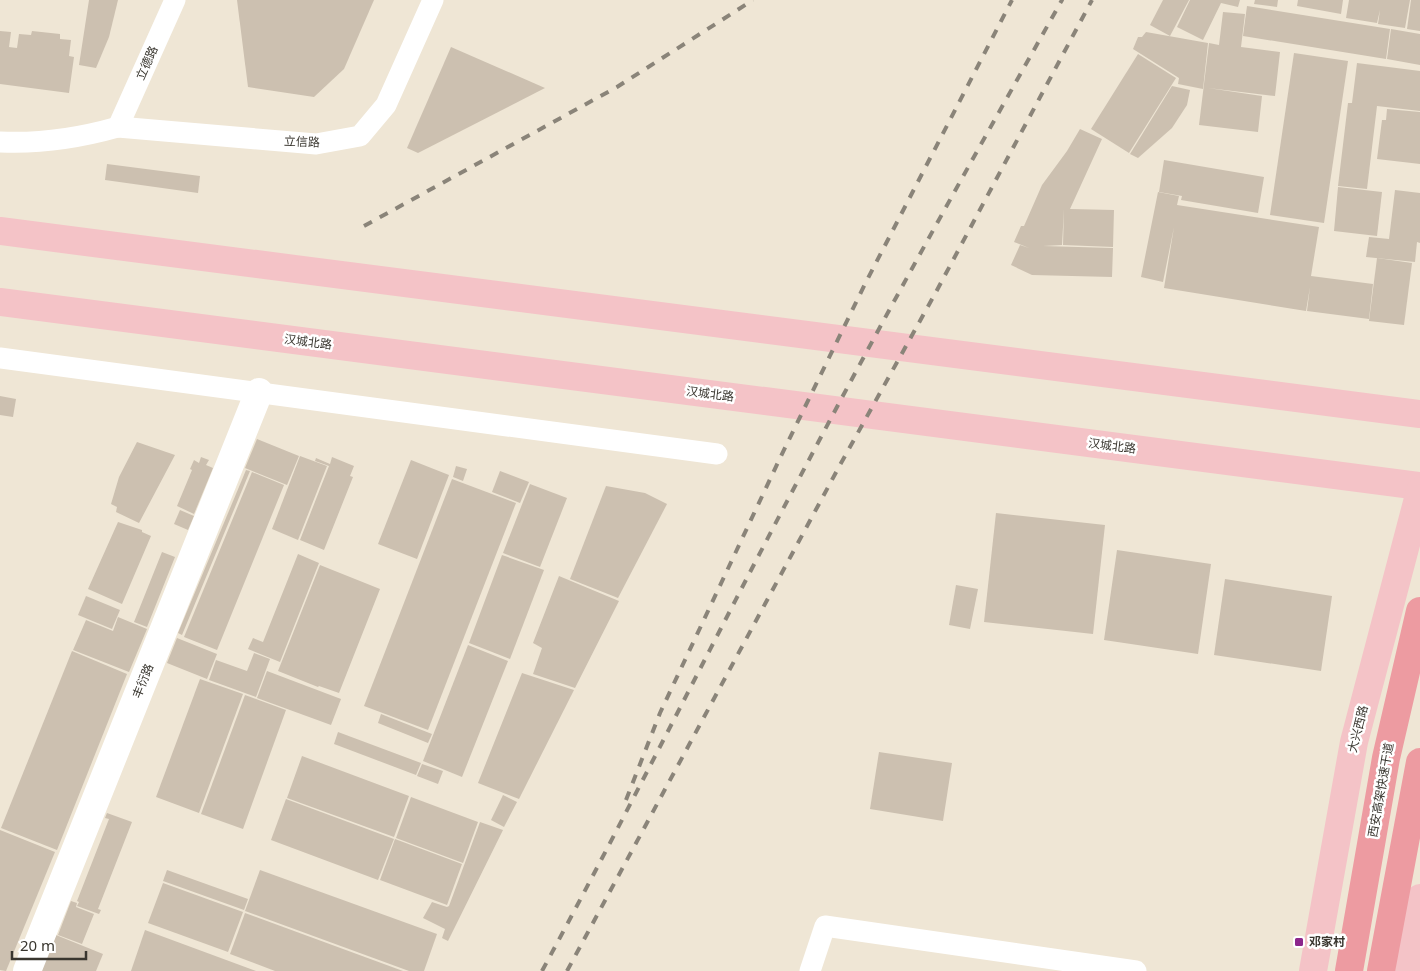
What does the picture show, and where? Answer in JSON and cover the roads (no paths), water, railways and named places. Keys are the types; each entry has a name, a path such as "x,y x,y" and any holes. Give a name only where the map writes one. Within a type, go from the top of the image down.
{"highway":[{"name":"西安高架快速干道","path":"1349,971 1386,758 1420,611"},
{"path":"1381,971 1420,762"}],"main road":[{"path":"0,231 1420,414"},
{"name":"汉城北路","path":"0,302 1420,486"},
{"name":"大兴西路","path":"1312,971 1354,742 1420,491"},
{"path":"1409,971 1420,898"}],"street":[{"name":"立德路","path":"118,127 175,0"},
{"name":"立信路","path":"118,127 316,144 360,136 386,105 433,0"},
{"path":"0,142 49,142 87,136 118,127"},
{"path":"0,358 717,454"},
{"name":"丰衍路","path":"28,971 259,392"},
{"path":"810,971 825,926 1136,971"}],"railway":[{"path":"364,226 617,87 753,0"},
{"path":"626,800 660,713 781,456 865,284 1012,0"},
{"path":"542,971 842,398 1062,0"},
{"path":"567,971 840,465 936,292 1092,0"}],"place":[{"name":"邓家村","path":"1299,942"}]}
